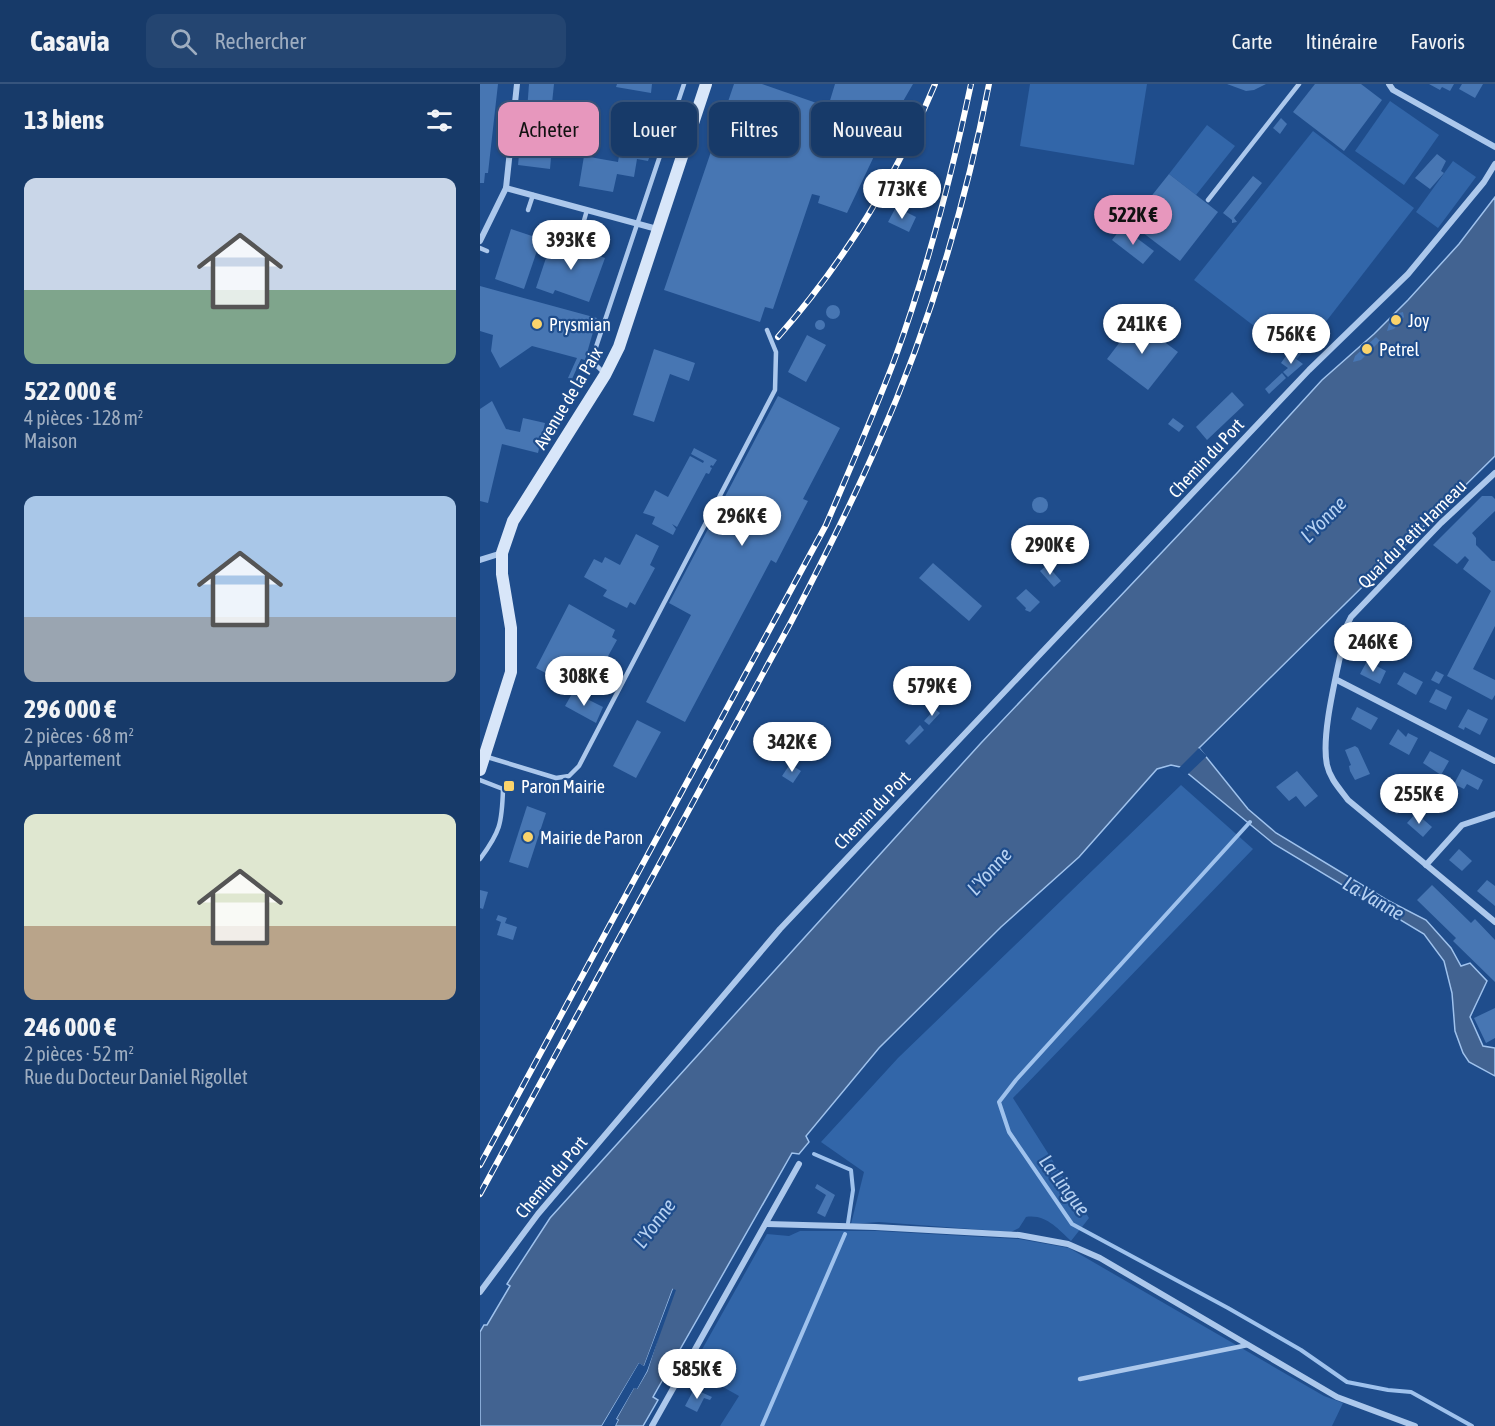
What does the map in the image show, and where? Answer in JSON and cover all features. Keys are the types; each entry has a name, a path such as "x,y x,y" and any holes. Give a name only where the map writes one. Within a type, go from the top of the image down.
{"main road":[{"name":"Avenue de la Paix","path":"502,553 513,521 605,375 619,346 706,84"},
{"path":"480,770 512,672 511,628 502,574 502,553"}],"street":[{"path":"480,241 506,188 516,84"},
{"path":"1389,84 1393,90 1495,147"},
{"name":"Chemin du Port","path":"480,1292 538,1215 780,929 1309,370 1408,274 1484,182 1495,164"},
{"path":"506,188 658,229"},
{"name":"Quai du Petit Hameau","path":"1337,680 1346,627 1351,617 1441,523 1494,476"},
{"path":"480,560 502,553"},
{"path":"1495,761 1337,680 1325,750 1327,767 1334,782 1348,800 1495,922"},
{"path":"1426,865 1462,825 1495,814"},
{"path":"652,1426 799,1164"},
{"path":"766,1224 1019,1235 1068,1244 1100,1258 1337,1397 1415,1426"}],"lane":[{"path":"605,375 594,363 594,353 684,84"},
{"path":"1208,200 1299,84"},
{"path":"528,210 533,195"},
{"path":"583,224 587,210"},
{"path":"480,248 487,251"},
{"path":"484,756 556,778 569,776 579,766 775,390 776,352 766,330"},
{"path":"480,780 503,789 503,814 497,836 480,859"},
{"path":"1080,1379 1248,1345"}],"shaded area":[{"path":"1030,84 1147,84 1134,165 1020,146"},
{"path":"1390,101 1439,135 1404,185 1355,151"},
{"path":"1207,125 1235,146 1196,195 1169,174"},
{"path":"1313,131 1414,208 1297,359 1194,280"},
{"path":"1453,161 1476,177 1438,228 1416,212"},
{"path":"1181,785 1253,849 1013,1098 1089,1218 1071,1241 1051,1223 1033,1217 1026,1217 1019,1228 1011,1232 879,1222 851,1224 864,1172 821,1142 898,1058"},
{"path":"800,1231 877,1231 1019,1239 1069,1248 1324,1396 1343,1403 1332,1426 720,1426 739,1396 691,1369 767,1234 789,1236"}],"water":[{"path":"1495,197 1495,456 1199,748 1248,809 1276,833 1387,900 1426,920 1451,948 1461,966 1470,963 1487,981 1470,1017 1483,1046 1495,1048 1495,1076 1469,1062 1463,1053 1455,1031 1452,993 1444,961 1424,934 1274,844 1180,767 1171,765 1157,769 1079,857 1001,927 879,1048 806,1136 809,1142 799,1154 792,1153 653,1397 658,1400 643,1426 615,1426 618,1420 616,1419 634,1387 637,1388 647,1371 673,1289 644,1367 639,1364 602,1426 480,1426 480,1332 484,1325 487,1325 510,1286 507,1284 550,1218 981,743 1322,380 1408,300 1459,244"}],"pier":[{"path":"1199,748 1207,756 1186,776 1178,769"},
{"path":"673,1289 676,1290 647,1371 637,1389 634,1388 616,1419 618,1420 615,1426 612,1426 613,1417 644,1369 640,1368 606,1426 602,1426 639,1363 644,1366"}],"building":[{"path":"480,84 498,84 488,173 485,173 484,183 480,183"},
{"path":"529,84 554,84 552,102 528,102"},
{"path":"617,84 652,84 651,93 616,87"},
{"path":"734,84 762,84 814,102 811,102 811,156 874,156 847,213 818,203 820,196 812,194 773,309 765,307 760,322 664,290 710,156 799,156 799,102 728,102"},
{"path":"835,84 913,84 903,102 830,102"},
{"path":"1227,84 1266,84 1246,91"},
{"path":"1315,84 1361,84 1382,100 1344,151 1293,112"},
{"path":"1429,84 1454,84 1450,91 1442,87 1440,90"},
{"path":"1462,84 1483,84 1475,98 1459,89"},
{"path":"1281,118 1287,124 1280,134 1273,128"},
{"path":"1437,154 1446,161 1441,171 1444,173 1430,189 1415,178"},
{"path":"519,156 551,156 550,169 518,165"},
{"path":"584,156 618,162 619,156 632,158 633,156 650,156 648,161 637,159 634,177 617,174 613,192 579,186"},
{"path":"1169,174 1218,212 1180,261 1130,223"},
{"path":"1253,176 1262,183 1234,218 1237,222 1232,223 1232,220 1223,213"},
{"path":"896,207 916,217 909,232 888,222"},
{"path":"1122,227 1154,251 1143,264 1112,240"},
{"path":"511,229 541,239 524,289 495,279"},
{"path":"572,241 589,247 588,252 605,258 589,302 555,290 553,294 536,288 551,243 569,249"},
{"name":"Prysmian","path":"480,286 597,318 585,360 581,359 572,379 568,378 577,358 532,346 500,368 491,351 493,335 480,331"},
{"path":"833,305 838,307 840,312 838,317 833,319 828,317 826,312 828,307"},
{"name":"Joy","path":"1403,312 1404,317 1394,329 1387,331 1389,324 1399,313"},
{"path":"820,320 824,321 824,329 820,330 816,329 815,325 816,321"},
{"path":"1136,321 1178,352 1148,390 1107,359"},
{"path":"807,335 826,345 806,382 788,372"},
{"name":"Petrel","path":"1376,337 1380,341 1361,360 1353,362 1355,356"},
{"path":"654,349 695,363 689,381 670,374 654,422 633,415"},
{"path":"1288,353 1303,364 1288,377 1283,372 1288,368 1281,363"},
{"path":"1282,373 1286,378 1269,394 1265,389"},
{"path":"1232,392 1244,405 1207,440 1196,427"},
{"path":"778,396 840,428 803,499 808,501 776,563 771,560 685,722 646,702 691,615 669,603"},
{"path":"492,401 506,429 520,432 523,418 545,423 538,453 502,444 488,503 480,501 480,409"},
{"path":"1173,418 1184,426 1179,432 1168,424"},
{"path":"694,448 717,460 713,466 711,465 709,474 706,473 677,527 672,524 676,529 673,535 652,524 655,517 643,513 655,490 668,497 690,456 703,463 704,461 691,454"},
{"path":"1482,496 1492,496 1495,499 1495,511 1472,533 1476,538 1476,545 1492,561 1495,561 1495,626 1473,669 1495,680 1495,695 1492,700 1447,676 1491,591 1463,569 1469,560 1465,556 1457,564 1433,545"},
{"path":"1040,497 1048,505 1040,513 1032,505"},
{"path":"636,534 659,546 650,565 655,568 635,605 630,602 627,608 603,596 607,590 584,577 594,559 602,563 605,557 620,565"},
{"path":"1073,535 1079,541 1067,552 1061,546"},
{"path":"933,563 982,606 969,621 919,578"},
{"path":"1047,565 1061,581 1054,587 1040,571"},
{"path":"1026,589 1040,602 1030,612 1025,610 1026,608 1016,598"},
{"path":"569,604 615,630 612,637 617,640 597,676 592,673 582,692 536,668"},
{"path":"1367,661 1386,671 1380,684 1360,674"},
{"path":"1436,671 1444,675 1439,684 1431,680"},
{"path":"1404,672 1423,682 1416,695 1397,684"},
{"path":"1436,689 1452,697 1446,710 1429,702"},
{"path":"573,692 603,707 596,723 565,706"},
{"path":"1357,707 1378,718 1371,730 1351,719"},
{"path":"935,709 940,713 929,725 924,721"},
{"path":"1468,709 1488,719 1480,735 1465,727 1464,730 1458,727"},
{"path":"637,720 661,732 636,778 613,766"},
{"path":"920,725 924,730 909,745 905,741"},
{"path":"1398,729 1406,737 1408,733 1418,738 1409,755 1389,744"},
{"path":"1355,746 1370,774 1355,780 1350,771 1349,766 1351,765 1345,750"},
{"path":"1430,751 1449,761 1441,775 1423,763"},
{"path":"790,764 801,771 793,783 782,776"},
{"path":"1462,769 1483,780 1478,790 1467,784 1464,789 1454,784"},
{"path":"1297,771 1318,796 1305,807 1296,796 1289,801 1276,787"},
{"path":"1392,791 1406,804 1397,814 1383,802"},
{"name":"Mairie de Paron","path":"527,806 546,813 528,868 509,862"},
{"path":"1416,813 1432,827 1423,837 1407,823"},
{"path":"1459,849 1472,861 1462,871 1449,860"},
{"path":"1487,880 1495,886 1495,906 1477,891"},
{"path":"1432,885 1471,923 1475,919 1495,940 1495,982 1453,941 1456,938 1417,900"},
{"path":"480,890 488,892 483,909 480,908"},
{"path":"498,915 507,918 505,923 517,927 513,940 497,935 501,922 496,920"},
{"path":"1495,1008 1495,1038 1486,1043 1474,1018"},
{"path":"817,1184 835,1195 825,1217 817,1213 826,1195 815,1188"},
{"path":"704,1373 720,1382 717,1388 701,1379"},
{"path":"694,1389 712,1397 710,1400 704,1398 697,1412 685,1406"}],"waterway":[{"name":"La Lingue","path":"1250,822 1016,1080 999,1102 1009,1132 1072,1224 1228,1308 1301,1350 1347,1382 1411,1392 1472,1426"},
{"path":"814,1154 851,1170 853,1190 848,1223"},
{"path":"762,1426 845,1234"}],"railway":[{"path":"778,337 825,278 867,217 903,152 935,84"},
{"path":"480,1165 826,525 878,402 906,327 937,224 971,84"},
{"path":"480,1194 791,622 867,467 929,313 969,176 989,84"}],"place":[{"name":"Joy","path":"1396,320"},
{"name":"Prysmian","path":"537,324"},
{"name":"Petrel","path":"1367,349"},
{"name":"Paron Mairie","path":"509,786"},
{"name":"Mairie de Paron","path":"528,837"}],"water label":[{"name":"L'Yonne","path":"1323,519"},
{"name":"L'Yonne","path":"989,871"},
{"name":"La Vanne","path":"1374,898"},
{"name":"L'Yonne","path":"654,1223"}]}
